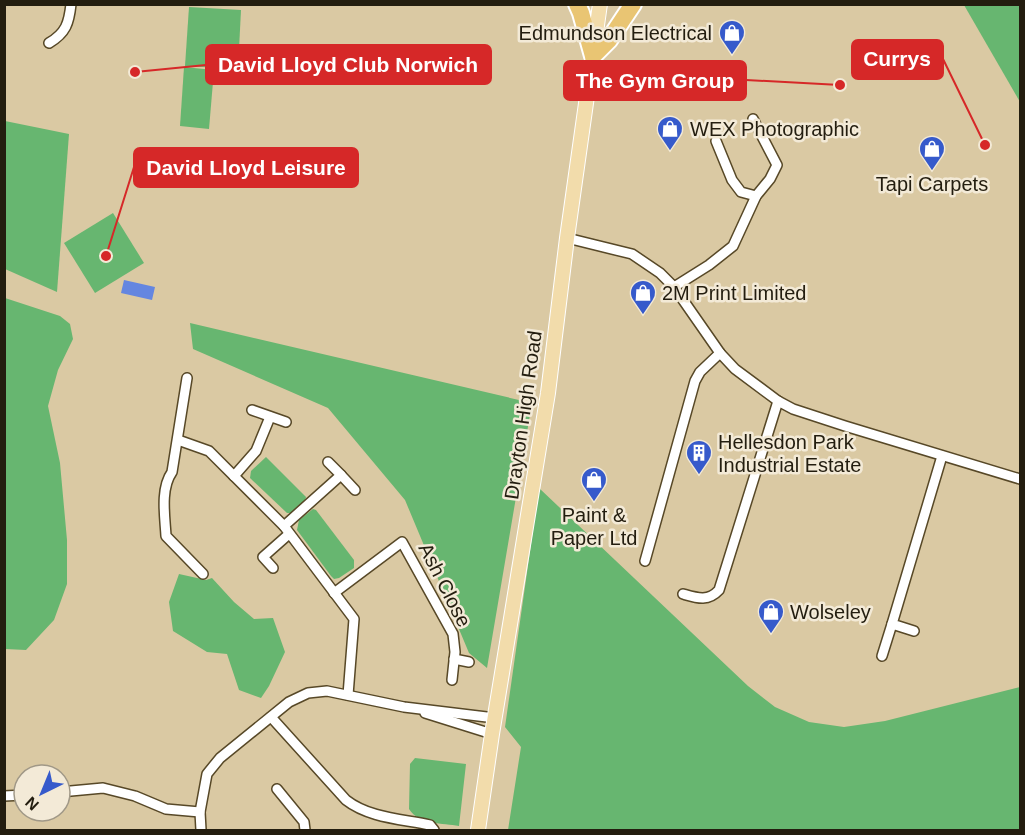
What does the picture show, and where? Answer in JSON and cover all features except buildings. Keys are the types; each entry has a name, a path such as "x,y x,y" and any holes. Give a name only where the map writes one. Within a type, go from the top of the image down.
{"highway":[{"path":"577,4 593,56 609,40 633,4"}],"main road":[{"name":"Drayton High Road","path":"478,831 548,393 600,4"}],"street":[{"path":"49,43 64,33 69,22 71,4"},
{"path":"674,287 709,265 733,246 756,196 770,179 777,165 753,119"},
{"path":"716,141 732,180 741,192 756,196"},
{"path":"567,238 632,254 660,273 674,287 720,353 735,369 778,401 804,413 1020,479"},
{"path":"645,561 694,381 720,353"},
{"path":"187,378 178,440 164,504 166,536 179,556 203,574"},
{"path":"683,594 700,599 712,597 719,590 778,401"},
{"path":"252,410 286,422"},
{"path":"234,476 256,451 270,417"},
{"path":"178,440 209,451 234,476 286,530 354,619 348,694"},
{"path":"882,656 942,456"},
{"path":"328,462 355,490"},
{"path":"273,568 263,557 286,530 341,476"},
{"name":"Ash Close","path":"334,593 402,542 452,632 454,659 452,680"},
{"path":"892,624 914,631"},
{"name":"Ash Close","path":"454,659 469,662"},
{"path":"201,831 200,812 207,774 220,758 289,702 308,693 327,691 348,694 404,707 492,734"},
{"path":"404,707 495,718"},
{"path":"271,717 354,806 364,811 429,825 434,831"},
{"path":"72,791 103,788 135,796 166,809 200,812"},
{"path":"277,789 303,822 305,831"}],"green space":[{"path":"964,5 1020,5 1020,102"},
{"path":"189,7 241,10 238,69 185,66"},
{"path":"184,67 214,70 209,129 180,126"},
{"path":"5,121 69,134 57,292 5,269"},
{"path":"113,213 144,263 95,293 64,243"},
{"path":"5,298 60,316 70,324 73,339 58,370 48,406 60,463 67,540 67,584 54,620 26,650 5,649"},
{"path":"190,323 532,403 487,668 469,653 405,500 328,408 193,349"},
{"path":"266,457 306,497 304,505 294,513 287,513 250,478 251,471"},
{"path":"539,488 748,686 775,707 809,722 844,727 885,721 1020,687 1020,830 508,830 521,747 505,727"},
{"path":"313,509 354,560 354,568 339,578 334,579 331,576 297,530 299,520"},
{"path":"179,574 206,580 212,578 234,602 254,619 273,618 285,652 261,698 239,690 227,654 207,652 173,631 169,602"},
{"path":"415,758 466,764 459,826 425,821 409,809 410,764"}],"water":[{"path":"124,280 155,287 152,300 121,293"}],"place":[{"name":"Edmundson Electrical","path":"732,56"},
{"name":"David Lloyd Club Norwich","path":"135,72"},
{"name":"The Gym Group","path":"840,85"},
{"name":"Currys","path":"985,145"},
{"name":"WEX Photographic","path":"670,152"},
{"name":"Tapi Carpets","path":"932,172"},
{"name":"David Lloyd Leisure","path":"106,256"},
{"name":"2M Print Limited","path":"643,316"},
{"name":"Hellesdon Park Industrial Estate","path":"699,476"},
{"name":"Paint & Paper Ltd","path":"594,503"},
{"name":"Wolseley","path":"771,635"}]}
